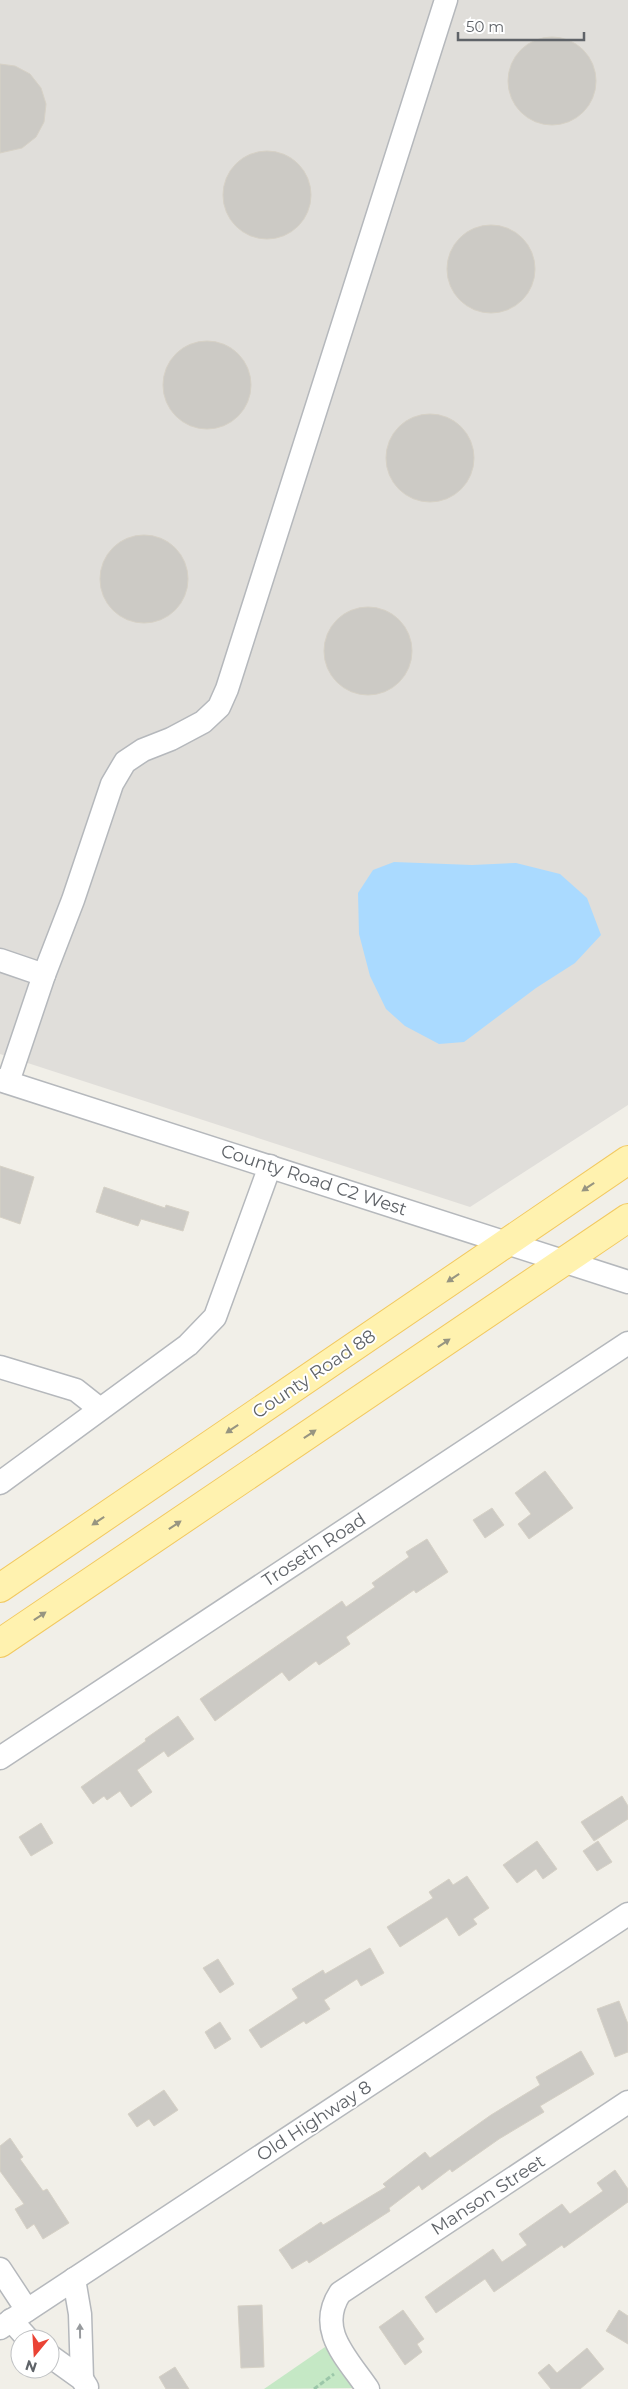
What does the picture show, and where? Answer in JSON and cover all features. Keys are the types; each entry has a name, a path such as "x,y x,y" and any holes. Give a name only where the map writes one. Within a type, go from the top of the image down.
{"main road":[{"name":"County Road 88","path":"0,1588 628,1160"},
{"path":"0,1643 628,1218"}],"street":[{"path":"4,1081 73,900 112,784 126,762 143,750 172,739 203,722 218,707 227,688 446,0"},
{"path":"0,960 44,975"},
{"name":"County Road C2 West","path":"4,1081 628,1282"},
{"path":"0,1483 188,1345 215,1317 270,1166"},
{"name":"Troseth Road","path":"0,1758 628,1343"},
{"path":"0,1366 76,1390 100,1408"},
{"name":"Old Highway 8","path":"13,2319 625,1922"},
{"name":"Manson Street","path":"368,2389 336,2341 331,2329 330,2318 333,2304 347,2288 628,2102"},
{"path":"0,2269 13,2319"},
{"path":"74,2279 80,2314 86,2384"},
{"path":"60,2364 86,2384"}],"shaded area":[{"path":"0,0 628,0 628,1105 470,1207 0,1054"}],"green space":[{"path":"325,2347 353,2388 264,2389"}],"water":[{"path":"394,862 472,865 516,863 560,874 587,898 601,935 575,963 536,988 464,1042 439,1044 405,1026 386,1009 370,976 359,934 358,893 373,870"}],"building":[{"path":"552,37 569,40 583,50 593,64 596,81 593,98 583,112 569,122 552,125 535,122 521,112 511,98 508,81 511,64 521,50 535,40"},
{"path":"0,64 15,66 30,74 41,88 46,104 44,122 36,137 22,148 0,153"},
{"path":"267,151 284,154 298,164 308,178 311,195 308,212 298,226 284,236 267,239 250,236 236,226 226,212 223,195 226,178 236,164 250,154"},
{"path":"491,225 508,228 522,238 532,252 535,269 532,286 522,300 508,310 491,313 474,310 460,300 450,286 447,269 450,252 460,238 474,228"},
{"path":"207,341 224,344 238,354 248,368 251,385 248,402 238,416 224,426 207,429 190,426 176,416 166,402 163,385 166,368 176,354 190,344"},
{"path":"430,414 447,417 461,427 471,441 474,458 471,475 461,489 447,499 430,502 413,499 399,489 389,475 386,458 389,441 399,427 413,417"},
{"path":"144,535 161,538 175,548 185,562 188,579 185,596 175,610 161,620 144,623 127,620 113,610 103,596 100,579 103,562 113,548 127,538"},
{"path":"368,607 385,610 399,620 409,634 412,651 409,668 399,682 385,692 368,695 351,692 337,682 327,668 324,651 327,634 337,620 351,610"},
{"path":"0,1166 34,1177 20,1224 0,1217"},
{"path":"104,1187 165,1208 166,1205 189,1212 183,1231 141,1219 138,1226 96,1212"},
{"path":"545,1471 573,1508 529,1539 518,1524 531,1514 515,1493"},
{"path":"492,1508 504,1525 485,1538 473,1520"},
{"path":"427,1539 448,1572 416,1593 414,1590 346,1637 350,1644 319,1665 316,1661 289,1681 282,1672 215,1721 200,1699 342,1601 346,1607 375,1587 372,1583 409,1557 406,1552"},
{"path":"178,1716 194,1739 168,1757 164,1751 137,1770 152,1792 131,1807 120,1791 107,1800 104,1796 93,1804 81,1787"},
{"path":"622,1796 628,1806 628,1819 594,1841 581,1822"},
{"path":"41,1823 53,1843 31,1856 19,1837"},
{"path":"537,1841 557,1869 543,1879 536,1869 517,1883 503,1865"},
{"path":"598,1841 612,1862 597,1871 583,1851"},
{"path":"467,1876 489,1908 473,1919 477,1924 459,1936 447,1917 400,1947 387,1927 433,1898 429,1892 449,1879 453,1885"},
{"path":"370,1948 384,1973 361,1986 357,1979 324,2000 330,2009 306,2024 304,2021 261,2048 249,2030 298,1998 292,1989 323,1970 325,1974"},
{"path":"218,1959 234,1984 220,1993 203,1968"},
{"path":"619,2001 628,2024 628,2052 615,2057 597,2009"},
{"path":"220,2022 231,2039 215,2049 205,2032"},
{"path":"581,2051 594,2074 540,2106 544,2112 499,2139 452,2172 450,2169 422,2190 419,2185 389,2208 390,2211 309,2263 307,2260 292,2269 279,2250 321,2222 323,2225 386,2187 383,2184 425,2152 430,2158 491,2115 540,2085 536,2077"},
{"path":"164,2090 178,2110 154,2126 149,2119 137,2127 128,2114"},
{"path":"10,2138 23,2157 20,2159 43,2191 47,2189 69,2223 43,2239 34,2224 27,2229 15,2209 24,2204 0,2171 0,2146"},
{"path":"615,2170 628,2189 628,2202 564,2248 562,2245 494,2292 485,2279 436,2313 425,2297 493,2249 502,2262 527,2245 519,2234 562,2204 570,2214 603,2191 597,2183"},
{"path":"262,2305 264,2367 241,2368 238,2306"},
{"path":"403,2310 424,2339 417,2344 422,2352 405,2365 379,2327"},
{"path":"619,2310 628,2316 628,2344 606,2331"},
{"path":"587,2348 604,2369 580,2389 551,2389 538,2373 549,2364 557,2373"},
{"path":"175,2367 189,2389 166,2389 159,2377"}]}
